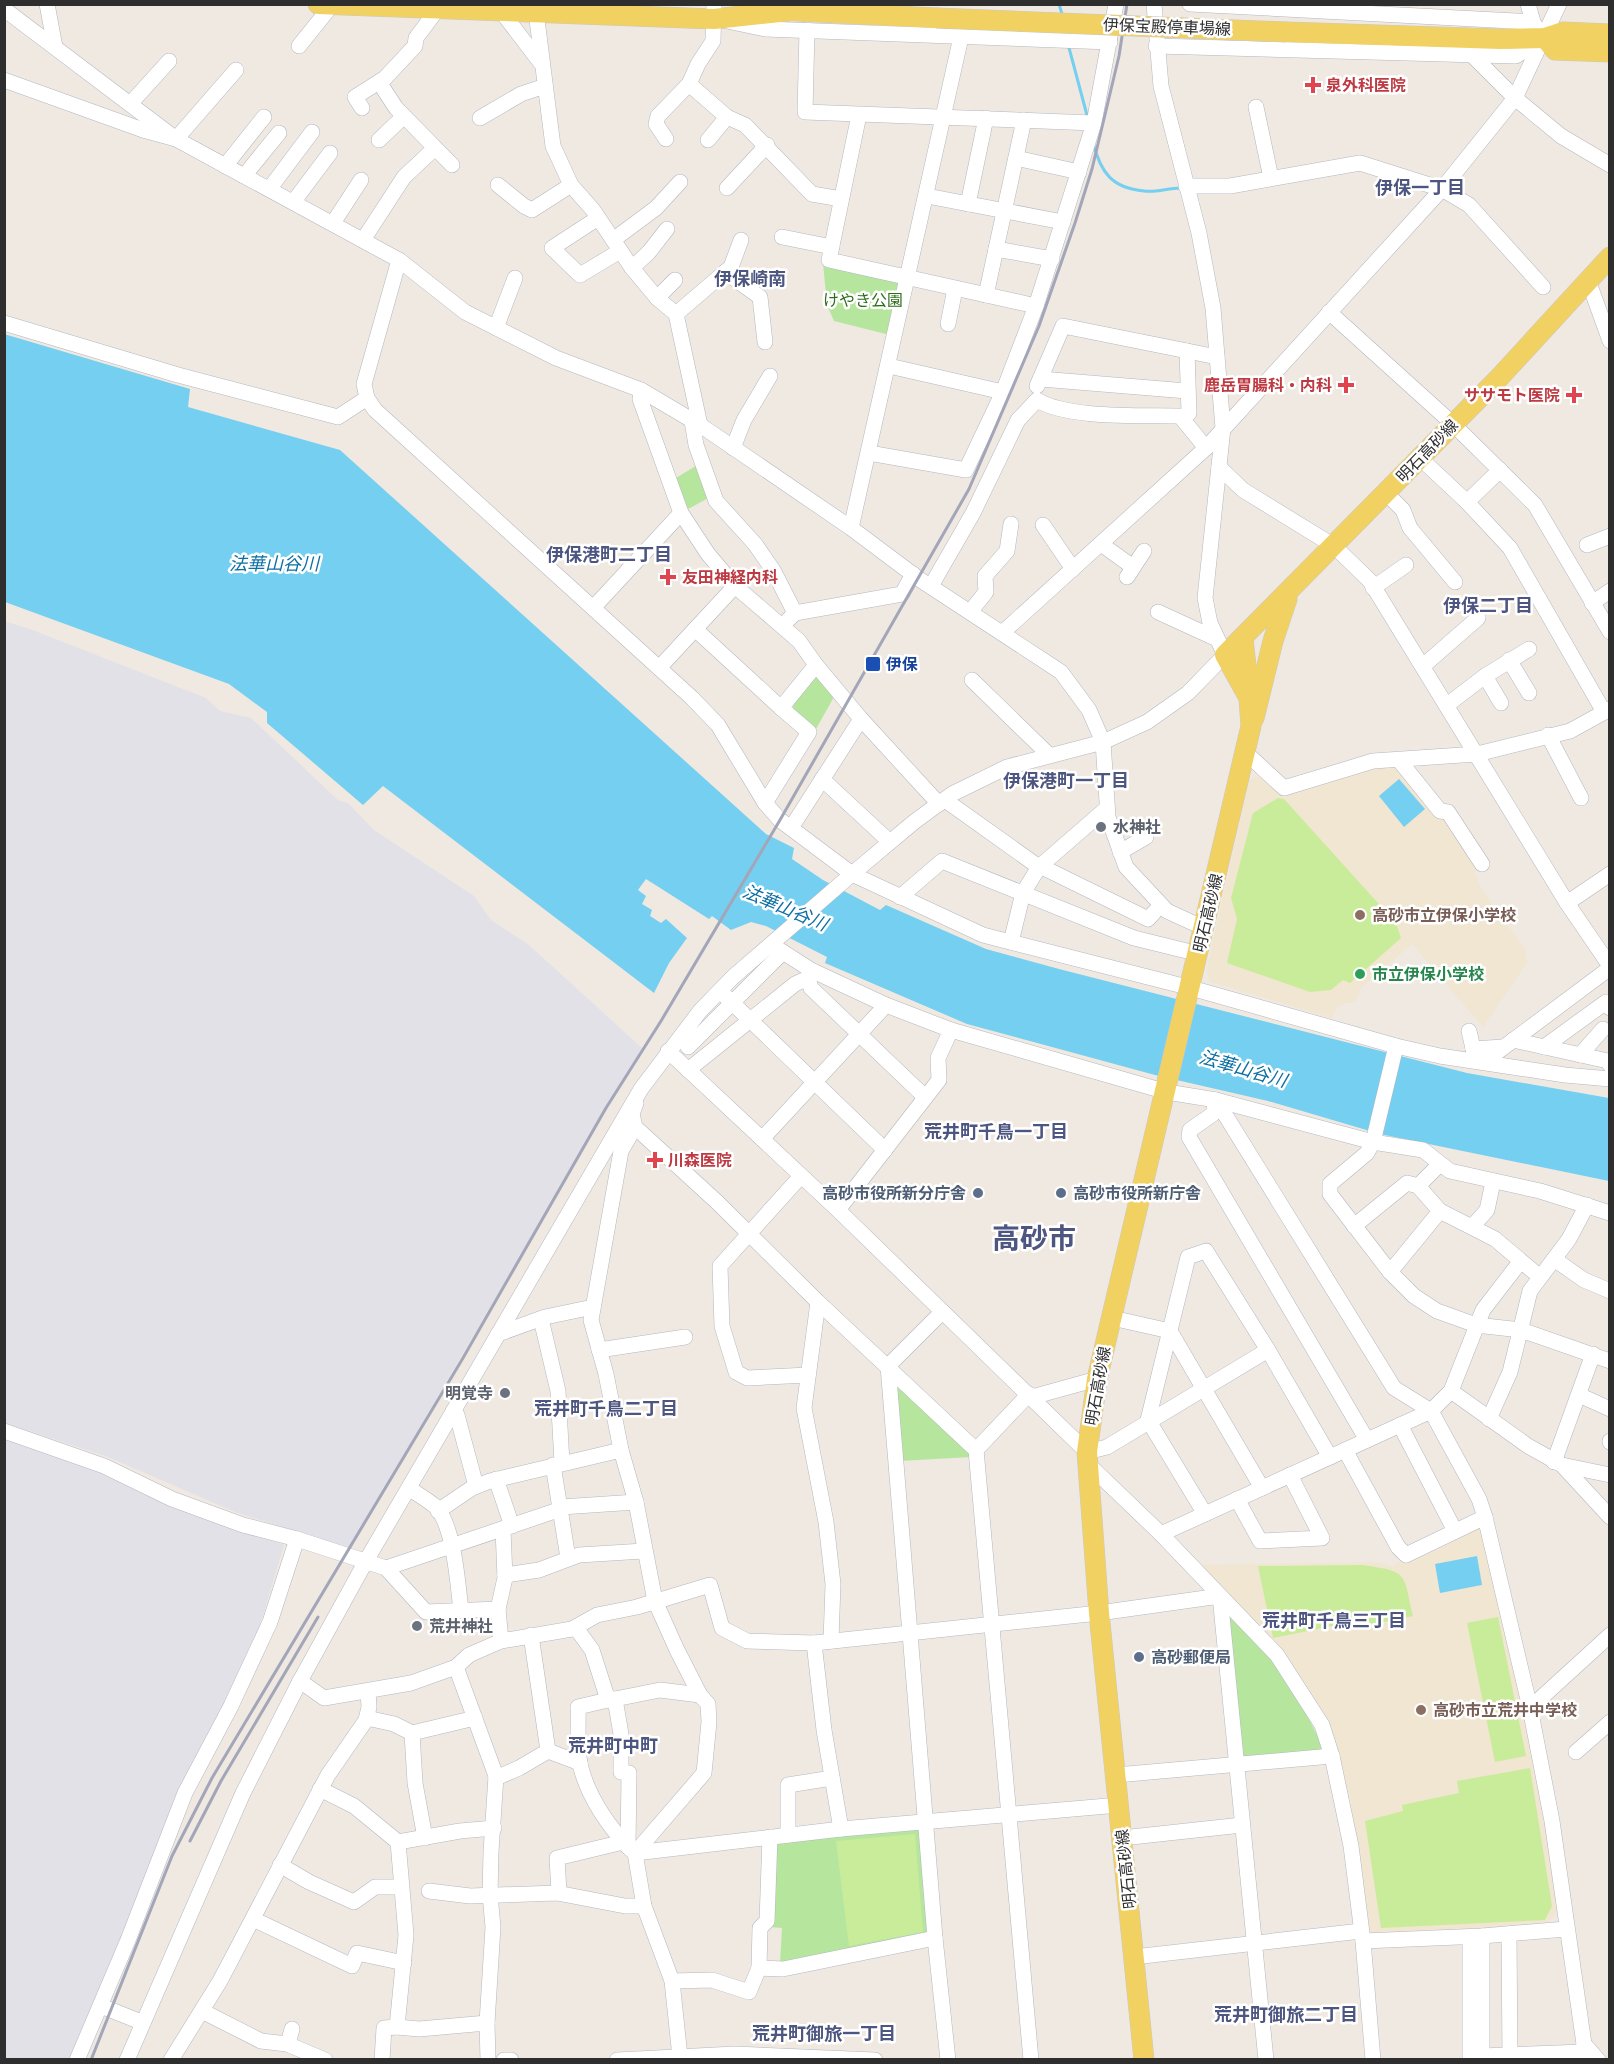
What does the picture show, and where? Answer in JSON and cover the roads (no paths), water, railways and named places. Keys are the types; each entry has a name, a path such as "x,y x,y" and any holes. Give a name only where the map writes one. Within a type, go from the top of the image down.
{"main road":[{"name":"伊保宝殿停車場線","path":"745,4 789,11"},
{"name":"伊保宝殿停車場線","path":"325,5 501,11 535,8 714,12 789,11 1286,32 1545,38 1563,32 1610,34"},
{"name":"伊保宝殿停車場線","path":"1545,38 1555,50 1610,52"},
{"name":"明石高砂線","path":"1249,698 1221,647 1243,639 1291,591 1453,424 1609,257"},
{"name":"明石高砂線","path":"1144,2060 1099,1613 1088,1458 1097,1379 1190,994 1251,726 1273,640 1291,591"},
{"name":"明石高砂線","path":"1243,639 1250,682 1251,726"}],"street":[{"path":"46,4 55,47"},
{"path":"869,453 966,470 1003,392 1036,306 1064,222 1094,123 1116,5 1109,4"},
{"path":"1154,4 1161,86 1207,269 1217,357 1223,428 1205,598 1210,623 1221,647"},
{"path":"1190,4 1405,17 1442,11 1533,22"},
{"path":"1384,4 1405,17"},
{"path":"1528,4 1533,22 1545,38"},
{"path":"1002,633 1206,448 1442,189 1515,98 1545,38 1558,4"},
{"path":"299,46 325,5"},
{"path":"355,97 379,82 415,46 416,38 448,8"},
{"path":"535,8 553,146 571,185 632,268 657,298 676,314 696,423 696,445 716,501 755,544 773,570 795,613"},
{"path":"4,9 177,139 399,260 465,312 556,358 641,390 696,423 851,528 913,574 1062,672 1089,710 1102,742 1107,808 1126,867 1167,911 1204,928"},
{"path":"501,11 542,64"},
{"path":"666,139 656,124 658,116 689,84 698,64 713,41 714,12 765,29 1110,42"},
{"path":"807,30 805,112 1094,123"},
{"path":"851,528 909,279 961,37"},
{"path":"1156,46 1516,56 1545,38"},
{"path":"1471,54 1515,98 1561,136 1610,165"},
{"path":"130,104 169,61"},
{"path":"177,139 219,81 236,70"},
{"path":"4,80 143,130 177,139"},
{"path":"379,82 404,116 452,165"},
{"path":"689,84 727,117 745,125 767,145 812,194 842,199"},
{"path":"480,118 521,94 545,86"},
{"path":"1256,107 1270,178"},
{"path":"859,115 829,260 1036,306"},
{"path":"380,140 404,116"},
{"path":"225,166 264,117"},
{"path":"708,140 727,117"},
{"path":"968,204 986,118"},
{"path":"986,295 1024,120"},
{"path":"270,188 312,132"},
{"path":"244,176 279,133"},
{"path":"727,188 767,145"},
{"path":"363,240 405,177 435,148"},
{"path":"294,201 330,153"},
{"path":"1016,158 1079,172"},
{"path":"1186,186 1230,186 1360,163 1442,189 1469,205 1543,287"},
{"path":"333,223 361,180"},
{"path":"598,219 552,248 580,275 616,245 661,197 680,182"},
{"path":"498,184 532,210 571,185"},
{"path":"927,196 1064,222"},
{"path":"632,268 650,252 667,229"},
{"path":"782,237 832,247"},
{"path":"676,314 731,267 741,240"},
{"path":"996,249 1052,259"},
{"path":"399,260 364,384 367,398 375,410 659,668 718,725 765,803 791,828 852,874 983,935 1190,994 1396,1046 1478,1057 1565,1075 1610,1079"},
{"path":"725,272 760,297 765,342"},
{"path":"496,328 515,278"},
{"path":"657,298 675,280"},
{"path":"1588,280 1604,313 1610,341"},
{"path":"948,324 955,288"},
{"path":"1329,312 1453,424 1535,505 1610,632"},
{"path":"4,323 178,375 338,417 367,398"},
{"path":"1187,391 1039,383 1064,326 1217,357"},
{"path":"1187,351 1189,413"},
{"path":"889,366 1003,392"},
{"path":"733,448 744,420 770,376"},
{"path":"641,390 640,399 681,513 708,554 735,586 799,641 861,719 942,802 1040,867 1148,919 1161,905"},
{"path":"931,586 973,513 1018,420 1037,400 1048,407 1095,414 1180,416 1206,448"},
{"path":"1246,753 1284,788 1373,761 1477,754 1570,731 1607,710 1510,548 1467,502 1420,458"},
{"path":"1219,468 1243,490 1334,546 1373,588 1567,903 1610,967 1508,1044 1478,1057"},
{"path":"1467,502 1500,470"},
{"path":"1386,493 1403,510 1410,528 1455,582"},
{"path":"593,608 681,513"},
{"path":"970,612 986,592 986,576 1007,551 1011,524"},
{"path":"1043,525 1073,569"},
{"path":"1587,545 1610,536"},
{"path":"1101,544 1130,572 1144,551"},
{"path":"1373,588 1406,565"},
{"path":"782,627 795,613 902,594 913,574"},
{"path":"659,668 735,586"},
{"path":"1592,603 1610,591"},
{"path":"1158,612 1221,647"},
{"path":"1423,666 1478,618"},
{"path":"695,630 809,732 765,803"},
{"path":"688,1047 778,949 852,874 942,802 977,780 1007,767 1102,742 1147,722 1170,707 1221,647"},
{"path":"1447,705 1485,676 1529,649"},
{"path":"1509,660 1529,693"},
{"path":"782,708 816,665"},
{"path":"1485,676 1501,703"},
{"path":"972,680 1048,756"},
{"path":"791,828 861,719"},
{"path":"1548,735 1581,798"},
{"path":"1399,760 1440,811 1448,813 1482,864"},
{"path":"822,779 890,842"},
{"path":"1011,942 1023,893 1040,867 1107,808"},
{"path":"1120,852 1146,837"},
{"path":"900,897 942,861 1134,938 1199,954"},
{"path":"1567,903 1610,874"},
{"path":"778,949 810,974 951,1030 1373,1142 1423,1150 1437,1159 1450,1172 1540,1191 1610,1213"},
{"path":"127,2060 141,2022 243,1793 300,1681 366,1561 640,1089 700,1011 720,991 778,949"},
{"path":"688,1070 810,974"},
{"path":"810,974 812,988 925,1097"},
{"path":"720,991 885,1150"},
{"path":"1544,1047 1606,1002 1610,1008"},
{"path":"762,1139 886,1005"},
{"path":"1580,1055 1603,1029"},
{"path":"838,1210 939,1080 938,1058 951,1030"},
{"path":"1469,1031 1478,1057"},
{"path":"1508,1044 1544,1047 1609,1062"},
{"path":"1396,1046 1373,1142 1367,1153 1330,1184 1330,1194 1390,1272 1413,1296 1429,1306 1476,1325 1521,1330 1610,1361"},
{"path":"668,1051 838,1210 1030,1396 1277,1655 1322,1725 1332,1756 1351,1846 1373,2060"},
{"path":"640,1089 632,1114 635,1127 976,1450 1031,2060"},
{"path":"1216,1100 1394,1388 1431,1411 1479,1499 1530,1708 1552,1821 1583,2052"},
{"path":"1216,1100 1213,1114 1190,1130 1189,1137 1367,1440"},
{"path":"629,1848 704,1773 708,1704 700,1695 655,1601 636,1502 621,1450 612,1398 591,1320 621,1151 635,1127"},
{"path":"1418,1186 1440,1164"},
{"path":"801,1176 720,1266 723,1326 736,1372 747,1378 808,1375"},
{"path":"1472,1227 1487,1210 1493,1182"},
{"path":"1354,1226 1407,1183 1418,1186 1440,1210 1495,1239 1520,1262 1540,1276"},
{"path":"1489,1419 1510,1372 1530,1291 1554,1259 1587,1205"},
{"path":"1390,1272 1440,1210"},
{"path":"1205,1514 1148,1420 1188,1257 1206,1251 1268,1350 1330,1457"},
{"path":"1554,1259 1584,1280 1610,1290"},
{"path":"1161,1534 1431,1411 1450,1391 1483,1310 1520,1262"},
{"path":"818,1302 804,1408 826,1522 833,1584 831,1641"},
{"path":"498,1334 541,1319 593,1306"},
{"path":"942,1312 888,1366 935,1938 948,2060"},
{"path":"1112,1318 1170,1331 1262,1488"},
{"path":"541,1319 558,1391 557,1464 568,1558"},
{"path":"599,1350 685,1337"},
{"path":"1088,1458 1268,1350"},
{"path":"1558,1463 1593,1354"},
{"path":"976,1450 1030,1396 1097,1379"},
{"path":"1450,1391 1558,1463 1610,1517"},
{"path":"1579,1395 1610,1409"},
{"path":"453,1412 457,1415 476,1486"},
{"path":"1400,1425 1455,1531"},
{"path":"4,1431 104,1466 172,1499 243,1525 297,1539 386,1568 426,1611 498,1609"},
{"path":"438,1511 476,1486 496,1479 621,1450"},
{"path":"1345,1450 1398,1547 1406,1555 1485,1517"},
{"path":"1558,1463 1610,1476"},
{"path":"1237,1499 1260,1541 1322,1538 1290,1475"},
{"path":"496,1479 508,1527 504,1575 498,1609 501,1641"},
{"path":"409,1488 438,1511 452,1545 461,1611"},
{"path":"386,1568 561,1508 636,1502"},
{"path":"77,2060 101,2006 185,1793 231,1706 270,1622 297,1539"},
{"path":"504,1575 539,1570 568,1558 644,1551"},
{"path":"300,1681 324,1698 411,1683 456,1667 469,1655 501,1641 576,1628 597,1615 710,1585 722,1628 747,1641 814,1643 1099,1613 1220,1596"},
{"path":"1220,1596 1266,2060"},
{"path":"576,1628 592,1650 611,1699 621,1734 621,1772 629,1773 629,1848 645,1906 672,1981 689,2058"},
{"path":"531,1635 548,1751"},
{"path":"1530,1708 1608,1640"},
{"path":"814,1643 841,1829"},
{"path":"456,1667 483,1736 496,1778 490,1895 493,1927 487,2023 488,2060"},
{"path":"629,1848 609,1826 594,1801 580,1763 578,1707 660,1690 700,1695"},
{"path":"171,2060 202,2011 253,1919 320,1789 367,1718 368,1692"},
{"path":"367,1718 394,1724 412,1733 475,1718"},
{"path":"1576,1752 1610,1722"},
{"path":"412,1733 415,1783 425,1838"},
{"path":"548,1751 580,1763"},
{"path":"496,1778 548,1751"},
{"path":"1116,1775 1332,1756"},
{"path":"788,1835 788,1785 832,1778"},
{"path":"320,1789 354,1806 398,1842 406,1935 398,2028"},
{"path":"559,1893 557,1858 629,1848 1119,1805"},
{"path":"1122,1838 1242,1825"},
{"path":"398,1842 460,1831 494,1828"},
{"path":"672,1981 712,1980 749,1992 759,1968 760,1928 767,1921 770,1837"},
{"path":"280,1865 309,1882 354,1902 375,1887 401,1887"},
{"path":"429,1891 470,1896 559,1893 625,1906 645,1906"},
{"path":"253,1919 352,1966 357,1953 404,1963"},
{"path":"1134,1957 1255,1944 1362,1936 1476,1936 1566,1929"},
{"path":"1509,1934 1510,2057"},
{"path":"1476,1936 1478,2058 1583,2052 1598,2060"},
{"path":"759,1968 783,1969 935,1938"},
{"path":"101,2006 141,2022"},
{"path":"202,2011 261,2041 290,2037 325,2060"},
{"path":"381,2060 384,2028 419,2029 487,2023"},
{"path":"617,2060 735,2054 875,2060"},
{"path":"504,2060 511,2060"}],"water":[{"name":"法華山谷川","path":"4,334 190,389 188,407 340,450 766,834 794,848 792,859 823,880 880,910 886,905 986,949 1467,1073 1609,1098 1609,1181 1380,1134 1268,1101 1155,1075 967,1024 825,963 827,957 766,926 751,922 731,930 712,916 709,919 646,879 638,890 646,896 642,904 652,910 650,916 661,923 666,919 687,938 669,963 654,993 383,786 363,805 267,723 267,712 229,684 5,602"},
{"path":"1399,779 1425,809 1404,827 1379,796"},
{"path":"1477,1556 1482,1585 1440,1593 1435,1564"}],"waterway":[{"path":"1059,4 1062,14"},
{"path":"1068,44 1088,119"},
{"path":"1093,143 1104,171 1116,182 1133,189 1149,191 1183,188"}],"railway":[{"path":"91,2060 172,1856 212,1778 463,1358 606,1108 661,1021 780,820 969,489 1039,326 1075,223 1092,169 1119,56 1127,4"},
{"path":"190,1841 221,1781 318,1617"}],"place":[{"name":"泉外科医院","path":"1313,85"},
{"name":"鹿岳胃腸科・内科","path":"1346,385"},
{"name":"ササモト医院","path":"1574,395"},
{"name":"友田神経内科","path":"668,577"},
{"name":"伊保","path":"873,664"},
{"name":"水神社","path":"1101,827"},
{"name":"高砂市立伊保小学校","path":"1360,915"},
{"name":"市立伊保小学校","path":"1360,974"},
{"name":"川森医院","path":"655,1160"},
{"name":"高砂市役所新分庁舎","path":"978,1193"},
{"name":"高砂市役所新庁舎","path":"1061,1193"},
{"name":"明覚寺","path":"505,1393"},
{"name":"荒井神社","path":"417,1626"},
{"name":"高砂郵便局","path":"1139,1657"},
{"name":"高砂市立荒井中学校","path":"1421,1710"}],"district":[{"name":"伊保一丁目","path":"1420,188"},
{"name":"伊保崎南","path":"750,279"},
{"name":"伊保港町二丁目","path":"609,555"},
{"name":"伊保二丁目","path":"1488,606"},
{"name":"伊保港町一丁目","path":"1066,781"},
{"name":"荒井町千鳥一丁目","path":"996,1132"},
{"name":"高砂市","path":"1034,1238"},
{"name":"荒井町千鳥二丁目","path":"606,1409"},
{"name":"荒井町千鳥三丁目","path":"1334,1621"},
{"name":"荒井町中町","path":"613,1746"},
{"name":"荒井町御旅二丁目","path":"1286,2015"},
{"name":"荒井町御旅一丁目","path":"824,2034"}],"park label":[{"name":"けやき公園","path":"863,300"}]}
